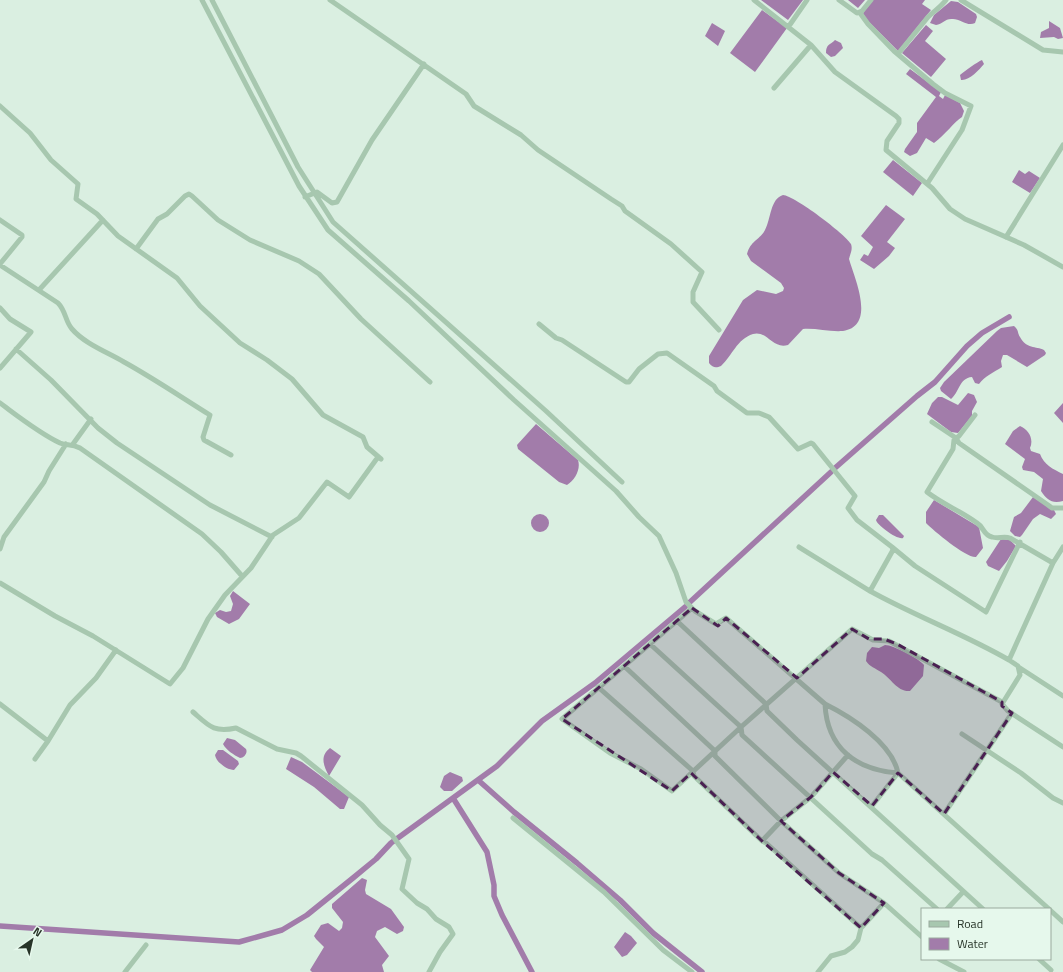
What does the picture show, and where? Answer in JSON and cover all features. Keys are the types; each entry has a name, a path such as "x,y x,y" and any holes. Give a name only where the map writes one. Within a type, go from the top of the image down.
{"street":[{"path":"202,0 305,197 328,230 342,245 409,301 514,400 606,481 639,518 654,530 663,542 684,597 692,608 716,624 726,618 797,678 825,704 844,714 868,732 893,759 898,773 1047,908"},
{"path":"212,0 290,152 325,212 346,235 459,333 622,482"},
{"path":"330,0 466,94 474,106 527,139 538,150 622,206 625,211 671,244 700,270 702,275 693,292 693,302 719,330"},
{"path":"754,0 789,26 811,45 835,72 899,119 899,123 887,141 886,150 927,184 956,213 977,225 1049,258 1063,267"},
{"path":"789,26 807,0"},
{"path":"840,0 854,11 860,13 868,24 898,54 945,93 971,106 962,130 927,184"},
{"path":"860,13 871,0"},
{"path":"898,54 928,17 939,9 946,0"},
{"path":"961,0 1043,50 1063,52"},
{"path":"774,88 811,45"},
{"path":"305,197 313,192 317,192 332,204 337,202 372,140 424,64"},
{"path":"0,106 30,133 51,160 78,184 75,197 76,199 103,220 113,232 177,278 200,306 240,343 267,360 292,379 323,415 362,437 367,447 379,458 348,497 327,482 299,518 272,537 251,568 224,595 212,612 173,683 167,683 116,650 0,583"},
{"path":"1006,237 1063,145"},
{"path":"136,249 158,219 167,214 185,196 189,194 218,220 250,240 299,261 319,274 364,322 430,382"},
{"path":"0,220 22,235 0,265 62,307 71,329 78,335 210,415 202,437 204,440 231,455"},
{"path":"39,290 103,220"},
{"path":"0,308 10,319 30,332 0,368"},
{"path":"539,324 556,338 562,340 626,382 629,382 639,369 658,354 667,353 714,386 717,391 747,413 760,413 769,417 798,449 811,443 813,444 855,496 848,508 853,516 915,566 986,612 1020,542"},
{"path":"16,349 117,443 198,498 272,537"},
{"path":"0,403 28,424 61,443 73,444 202,534 221,552 242,576"},
{"path":"975,415 956,438 953,449 927,492 978,523 984,533 993,538 1006,536 1020,542 1053,563"},
{"path":"73,444 91,419"},
{"path":"932,422 956,438 959,444 1052,508 1063,508"},
{"path":"0,549 3,544 1,539 44,482 66,444"},
{"path":"799,547 870,591 938,625 975,641 1009,660 1063,696"},
{"path":"870,591 893,550 892,547"},
{"path":"1009,660 1053,563 1063,547"},
{"path":"692,608 678,622 598,687 562,719 610,753 641,769 672,791 766,704 852,629 869,639 889,641 1002,702 1003,707 1063,747"},
{"path":"678,622 766,704 767,711 982,908"},
{"path":"650,644 741,727 742,735 872,854 882,860 936,908"},
{"path":"35,759 70,705 96,678 116,650"},
{"path":"624,666 715,751 716,756 781,821 839,873 884,903 921,936"},
{"path":"1002,702 1018,677 1020,668"},
{"path":"598,687 693,771 694,776 762,842 766,843 861,928"},
{"path":"0,704 48,741"},
{"path":"825,704 830,731 836,742 848,755 872,770 898,773"},
{"path":"193,712 213,728 226,731 236,728 277,749 296,753 355,798 380,825 392,835 400,844 404,855 409,859 402,889 417,903 427,909 436,919 449,927 453,934 440,952 429,972"},
{"path":"944,814 988,751 1012,713"},
{"path":"962,734 1053,798 1063,803"},
{"path":"762,842 781,821 811,797 848,755"},
{"path":"872,806 898,773"},
{"path":"513,818 604,892 663,950 692,972"},
{"path":"948,908 963,892"},
{"path":"818,972 831,956 845,952 852,947 858,940 861,928 884,903"},
{"path":"1051,912 1063,922"},
{"path":"125,972 146,945"},
{"path":"941,960 964,972"},
{"path":"1040,960 1051,970"}],"highlighted area":[{"path":"692,608 718,626 726,618 797,678 852,629 869,639 884,639 897,644 1002,702 1002,706 1012,713 944,814 898,773 872,806 833,772 811,797 781,821 839,873 884,903 861,928 762,841 691,773 672,791 562,719"}],"water":[{"path":"761,0 803,0 788,20"},
{"path":"848,0 865,0 858,8"},
{"path":"873,0 925,0 922,4 931,10 898,51 866,19 863,13"},
{"path":"951,1 958,2 976,14 977,17 975,23 970,24 956,19 950,19 936,25 930,23 934,15"},
{"path":"762,10 787,28 755,72 730,53"},
{"path":"1049,21 1060,28 1063,38 1040,38 1041,32 1049,28"},
{"path":"712,23 725,31 718,46 705,36"},
{"path":"926,25 933,31 925,41 946,59 931,77 902,53"},
{"path":"835,40 841,43 843,48 835,56 831,57 826,53 826,50"},
{"path":"982,60 984,64 977,72 967,79 961,80 960,75"},
{"path":"910,69 941,92 939,96 943,99 945,95 960,103 964,111 962,117 938,140 934,143 926,138 917,153 910,156 904,152 905,149 917,132 917,123 936,97 906,74"},
{"path":"893,160 922,183 913,196 883,172"},
{"path":"1019,170 1025,174 1029,171 1040,178 1030,193 1012,182"},
{"path":"783,195 808,208 840,232 851,244 852,250 849,259 861,300 859,320 853,327 843,331 803,329 788,345 783,346 774,343 762,335 753,334 747,336 739,344 721,366 713,367 709,363 709,356 743,300 757,290 776,294 783,291 784,288 781,283 751,261 747,254 753,243 765,230 773,205 779,197"},
{"path":"886,205 905,219 887,242 895,248 889,256 874,269 860,260 864,254 868,256 873,247 861,236"},
{"path":"1014,326 1025,344 1044,350 1046,353 1045,355 1027,367 1007,355 1003,355 1001,361 1002,367 986,377 979,384 975,383 972,377 964,380 951,399 941,391 940,388 944,382 997,331 1001,328"},
{"path":"968,393 974,395 977,402 972,411 972,416 958,433 951,432 927,414 932,403 938,397 942,397 958,405"},
{"path":"1063,403 1063,423 1054,413"},
{"path":"536,424 578,460 579,467 577,474 567,485 559,482 518,449 517,445"},
{"path":"1020,426 1030,435 1031,451 1040,454 1046,464 1063,474 1063,501 1053,502 1045,497 1041,491 1043,479 1034,472 1023,470 1022,467 1025,459 1005,444 1013,431"},
{"path":"1033,497 1054,510 1056,514 1051,519 1040,514 1033,519 1020,537 1015,536 1010,531 1014,517 1021,513"},
{"path":"934,500 979,527 983,548 976,557 958,549 926,523 926,512"},
{"path":"540,514 546,517 549,523 546,529 540,532 534,529 531,523 534,517"},
{"path":"879,515 883,515 904,536 903,538 892,535 880,525 876,520"},
{"path":"1001,539 1010,540 1016,546 999,571 988,566 986,562"},
{"path":"233,591 250,604 239,619 229,624 217,617 215,613 220,610 226,612 231,611 233,604 230,596"},
{"path":"885,645 894,647 906,653 922,662 924,665 923,676 910,691 905,691 898,687 866,661 867,653 872,647 879,648"},
{"path":"227,738 235,740 246,749 246,754 240,758 233,754 223,744"},
{"path":"330,748 341,756 329,776 325,768 324,757"},
{"path":"218,750 223,750 238,761 239,764 234,770 225,767 217,760 215,755"},
{"path":"291,757 302,762 349,797 344,809 340,809 314,787 286,769"},
{"path":"450,772 462,777 463,781 452,791 444,791 440,787 444,776"},
{"path":"362,878 367,880 365,890 366,894 391,909 404,927 403,931 397,934 385,927 377,931 375,937 389,956 382,965 384,972 312,972 310,970 324,947 314,936 321,925 328,923 339,931 342,928 343,922 332,908 332,904"},
{"path":"625,932 637,943 627,955 622,957 614,947"}],"waterway":[{"path":"835,468 935,382 967,346 982,333 1009,317"},
{"path":"690,602 831,472"},
{"path":"0,926 239,942 282,930 307,915 376,859 391,843 497,766 542,721 595,683 685,607"},
{"path":"478,780 514,812 620,900 653,933 702,972"},
{"path":"453,798 487,852 494,885 494,896 502,915 532,972"}]}
